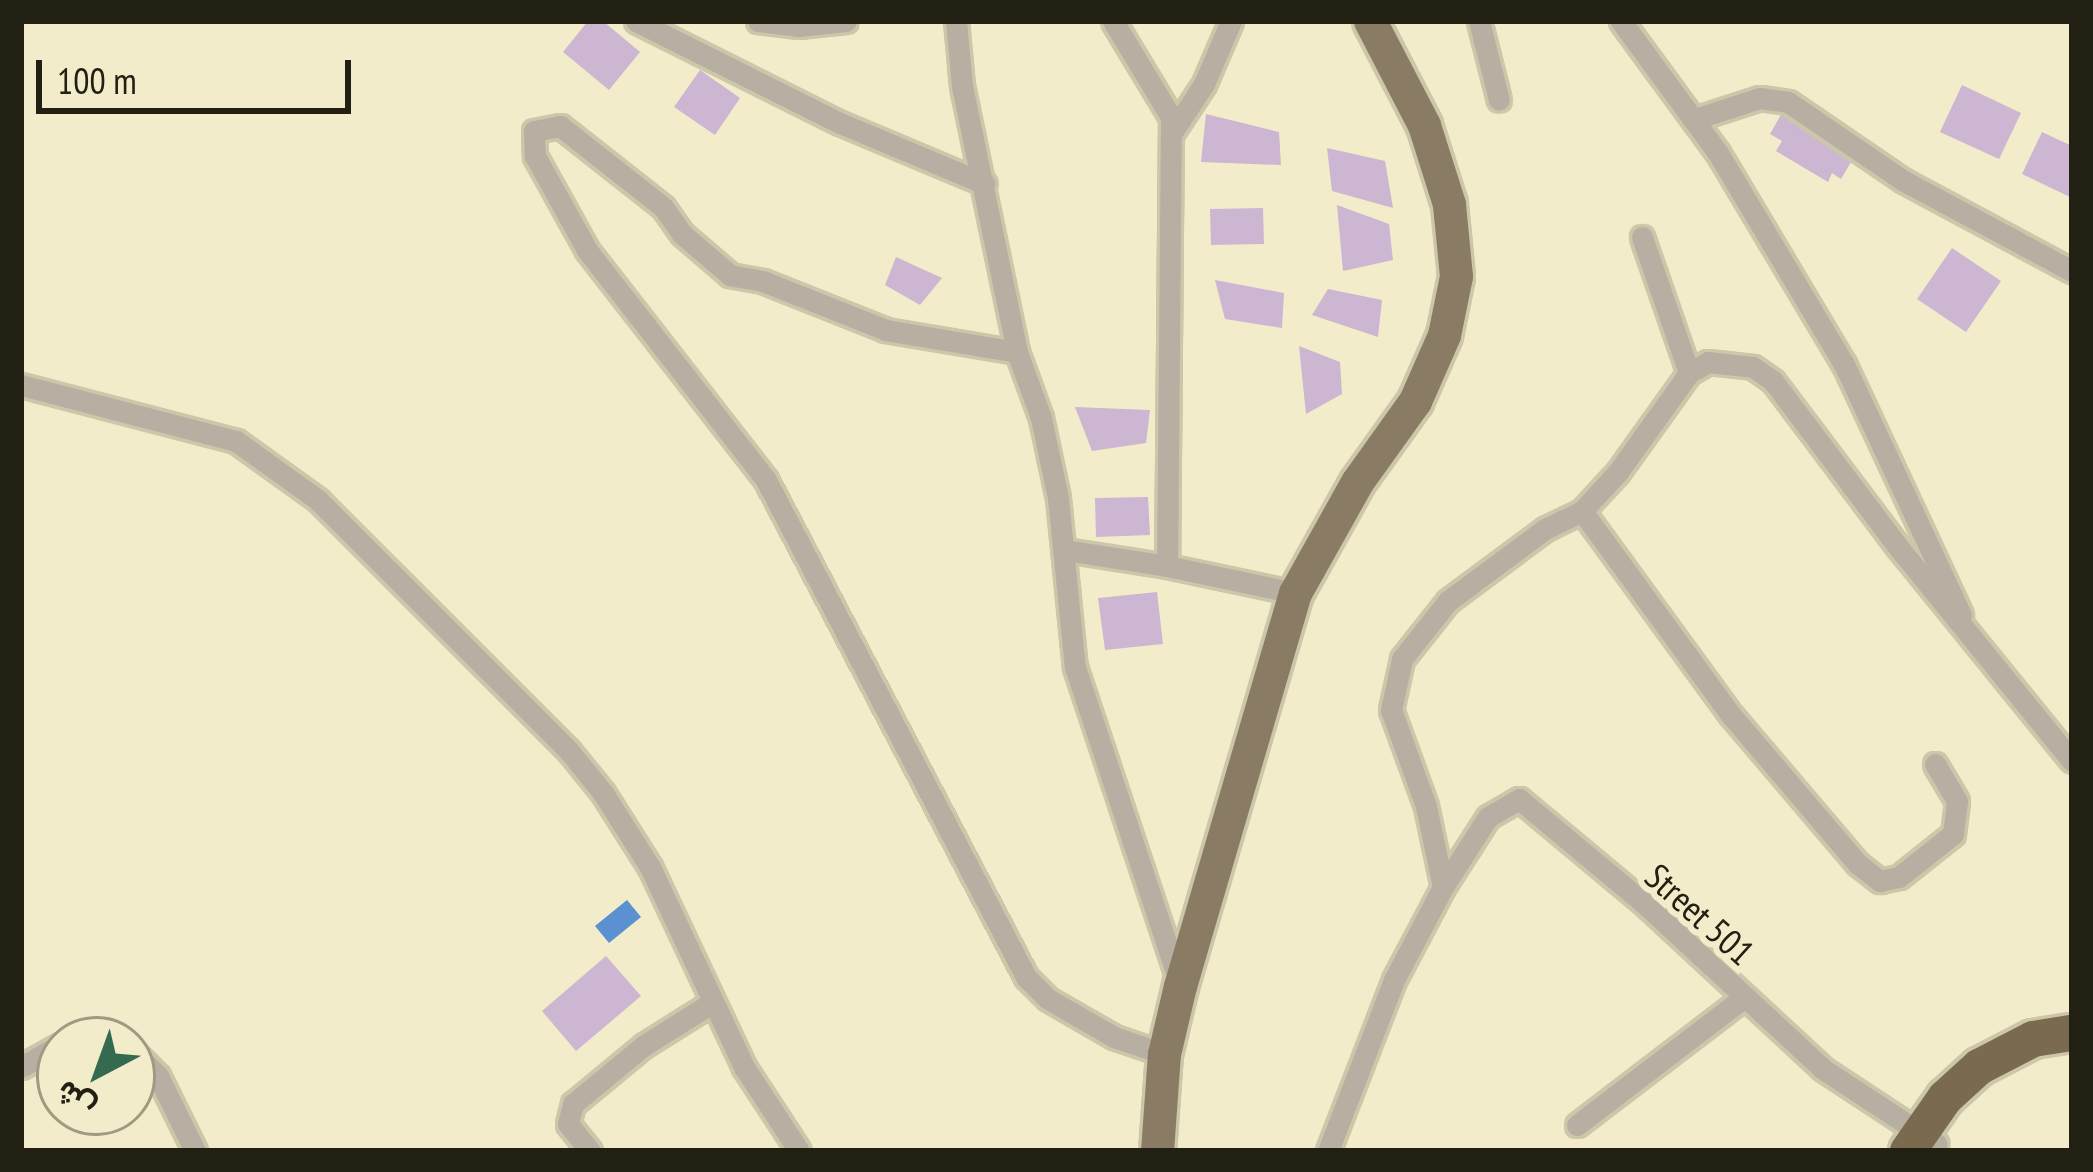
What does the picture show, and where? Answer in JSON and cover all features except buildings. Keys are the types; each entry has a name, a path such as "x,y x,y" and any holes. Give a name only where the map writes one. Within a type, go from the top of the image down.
{"highway":[{"path":"1924,1144 1979,1066 2032,1039 2072,1033"},
{"path":"1924,1144 2004,1077 2072,1055"}],"main road":[{"path":"1162,1144 1164,1054 1180,986 1295,593 1314,551 1415,400 1444,335 1456,276 1449,204 1424,125 1370,21"}],"street":[{"path":"636,21 840,123 985,184"},
{"path":"758,21 799,26 845,21"},
{"path":"956,21 962,86 1017,352 1041,418 1065,550 1070,633 1084,706 1180,986"},
{"path":"1113,21 1168,108 1173,130 1167,566"},
{"path":"1173,130 1196,100 1231,21"},
{"path":"1478,21 1499,100"},
{"path":"1621,21 1695,118 1844,364 1974,643"},
{"path":"1695,118 1739,102 1788,102 1904,181 2072,271"},
{"path":"1017,352 872,327 772,284 730,275 682,234 663,207 560,126 534,131 536,156 587,250 766,480 1025,977 1077,1016 1164,1054"},
{"path":"1642,237 1689,373"},
{"path":"1328,1151 1394,980 1443,887 1426,806 1391,710 1402,659 1421,629 1485,570 1582,511 1618,472 1689,373 1708,362 1728,360 1753,367 1773,381 1974,643 2072,761"},
{"path":"21,386 236,441 318,500 569,751 603,793 650,867 710,1004 799,1151"},
{"path":"1582,511 1731,716 1858,864 1880,881 1899,877 1953,834 1957,801 1935,764"},
{"path":"1065,550 1295,593"},
{"name":"Street 501","path":"1443,887 1488,817 1519,799 1646,905 1823,1069 1924,1144"},
{"path":"1576,1125 1743,998"},
{"path":"590,1151 568,1124 573,1104 643,1046 710,1004"},
{"path":"156,1074 195,1151"}],"water":[{"path":"627,900 641,917 609,943 595,926"}]}
